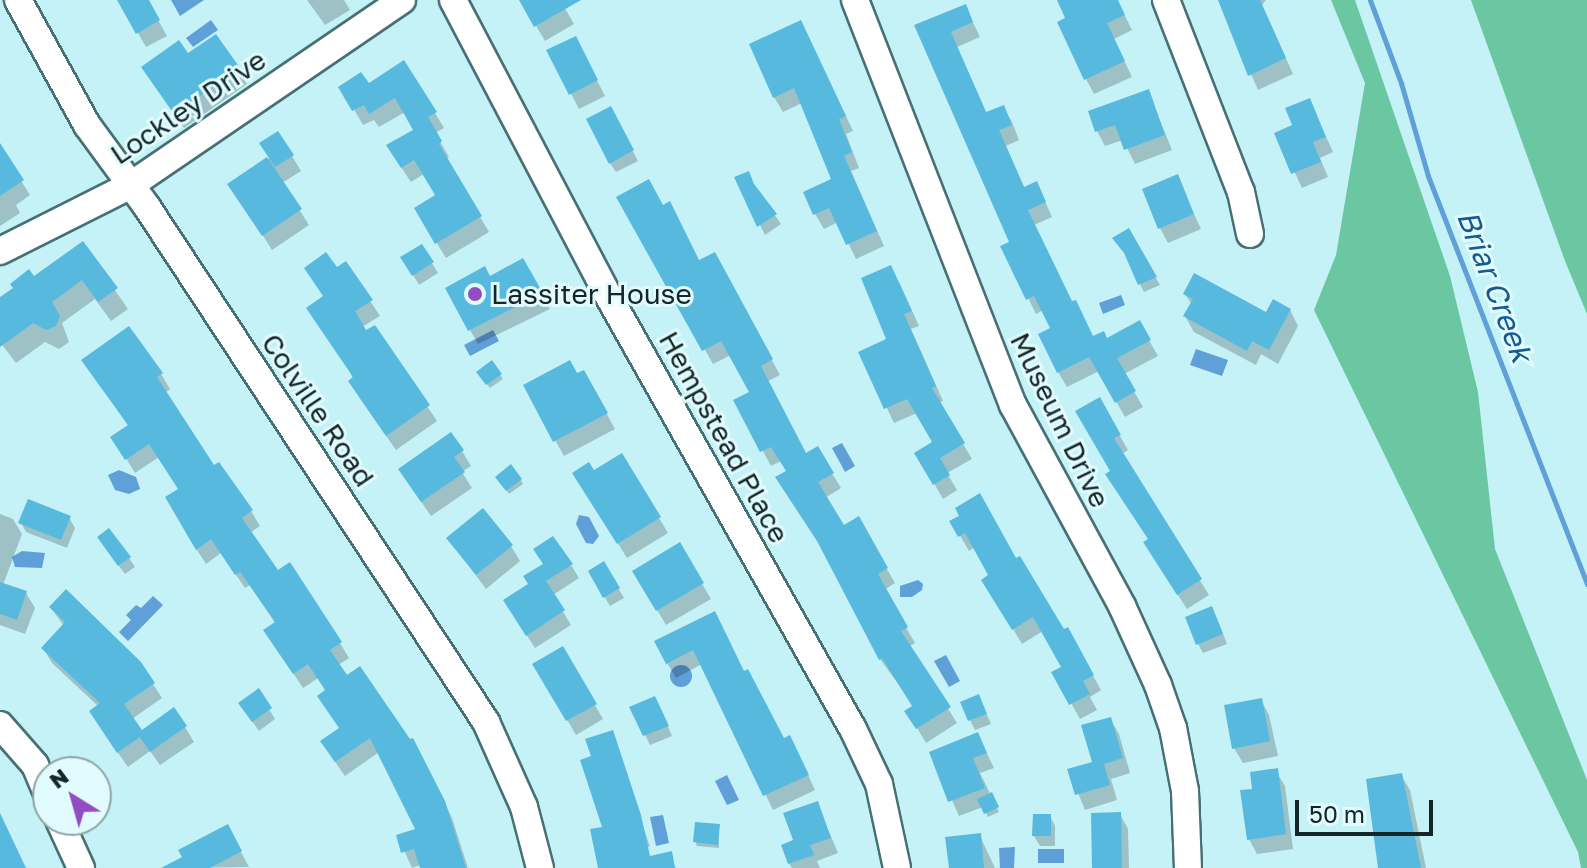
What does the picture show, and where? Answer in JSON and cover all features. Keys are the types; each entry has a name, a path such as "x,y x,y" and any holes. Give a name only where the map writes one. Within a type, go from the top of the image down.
{"street":[{"name":"Colville Road","path":"18,0 67,92 486,722 524,807 540,868"},
{"name":"Lockley Drive","path":"0,251 131,185 402,0"},
{"name":"Hempstead Place","path":"453,0 605,290 853,729 879,784 897,868"},
{"name":"Museum Drive","path":"855,0 1013,405 1136,634 1158,685 1173,728 1185,791 1188,868"},
{"path":"1166,0 1241,192 1250,234"},
{"path":"0,725 32,762"},
{"path":"66,836 81,868"}],"green space":[{"path":"1331,0 1355,0 1450,276 1478,392 1495,549 1587,780 1587,868 1581,868 1578,852 1314,310 1336,255 1365,83"},
{"path":"1471,0 1587,0 1587,314 1565,261"}],"water":[{"path":"171,0 204,0 180,16"},
{"path":"211,20 218,30 193,47 186,38"},
{"path":"1121,295 1125,305 1103,314 1099,303"},
{"path":"493,330 499,341 470,356 464,345"},
{"path":"1196,349 1228,360 1222,376 1190,365"},
{"path":"842,443 855,466 845,472 832,448"},
{"path":"119,470 136,477 140,489 129,494 115,490 108,475"},
{"path":"579,515 589,517 599,536 593,544 586,543 576,524"},
{"path":"22,551 45,553 42,568 15,567 12,557"},
{"path":"918,580 923,584 922,590 912,597 900,597 900,586"},
{"path":"153,596 163,605 128,641 119,632 131,620 126,615 136,605 141,608"},
{"path":"946,655 960,681 949,687 934,661"},
{"path":"681,665 689,668 692,676 689,684 681,687 673,684 670,676 673,668"},
{"path":"727,775 739,800 727,805 715,781"},
{"path":"663,815 669,843 656,846 650,817"},
{"path":"1015,847 1014,868 1000,868 999,848"},
{"path":"1038,849 1064,849 1064,863 1038,863"}],"building":[{"path":"117,0 149,0 160,20 136,34"},
{"path":"519,0 581,0 534,27"},
{"path":"1057,0 1118,0 1125,15 1107,23 1125,61 1084,80 1057,22 1065,18"},
{"path":"1218,0 1260,0 1286,58 1248,76"},
{"path":"966,4 973,22 951,32 986,112 1004,105 1012,125 999,130 1024,187 1037,181 1046,202 1028,210 1072,301 1076,300 1093,336 1104,331 1107,338 1140,320 1151,340 1117,358 1136,391 1115,403 1089,357 1057,373 1038,334 1050,328 1034,296 1026,300 1000,246 1009,242 914,25"},
{"path":"801,20 846,116 839,119 852,152 844,156 877,231 846,245 829,208 813,215 803,192 831,179 794,88 773,98 749,44"},
{"path":"216,34 240,68 174,114 141,67 179,40 188,53"},
{"path":"576,36 598,80 569,95 546,50"},
{"path":"404,60 437,112 428,117 442,141 439,144 482,216 435,244 414,208 435,195 414,160 401,168 386,145 413,130 395,98 369,114 364,105 352,111 338,87 361,72 369,83"},
{"path":"1149,89 1165,135 1124,150 1115,125 1095,132 1088,111"},
{"path":"1310,98 1326,137 1313,142 1321,162 1291,174 1274,133 1292,125 1285,108"},
{"path":"611,106 634,150 609,164 586,119"},
{"path":"278,131 294,155 275,167 259,143"},
{"path":"0,143 24,180 0,196"},
{"path":"267,157 302,209 262,236 227,184"},
{"path":"749,171 754,184 777,214 757,227 734,177"},
{"path":"1178,174 1194,214 1158,229 1142,189"},
{"path":"649,179 663,205 670,201 699,260 715,252 773,359 761,366 806,453 818,446 834,473 818,482 844,525 859,516 888,568 878,574 908,627 901,631 951,707 916,729 904,711 912,706 882,658 879,660 817,541 775,477 786,471 771,447 760,452 733,400 749,392 721,341 702,351 616,197"},
{"path":"1129,228 1157,277 1138,285 1124,253 1112,238"},
{"path":"83,241 118,288 98,302 82,280 52,302 60,316 56,326 46,330 33,323 0,347 0,297 13,288 10,284 29,269 34,276"},
{"path":"422,244 434,262 412,276 400,257"},
{"path":"326,252 337,267 346,261 373,300 355,311 366,330 375,325 430,405 386,436 348,381 353,377 306,308 323,296 304,268"},
{"name":"Lassiter House","path":"523,258 543,293 468,331 445,288 485,266 490,276"},
{"path":"891,265 912,311 904,314 936,386 932,388 965,443 940,458 950,475 933,485 914,453 932,442 907,399 884,409 858,352 886,339 861,278"},
{"path":"1194,273 1266,312 1273,299 1291,309 1269,350 1252,341 1247,351 1183,316 1193,299 1183,294"},
{"path":"129,326 163,373 157,377 214,465 219,462 253,510 242,518 278,570 290,562 342,642 330,650 347,675 360,666 410,739 413,738 445,801 466,868 420,868 414,849 401,853 396,835 415,829 370,738 335,762 320,741 339,728 317,696 325,690 308,664 293,674 263,630 275,622 240,572 235,575 211,539 196,550 165,497 178,489 149,444 125,460 110,437 128,425 81,360"},
{"path":"492,360 502,374 486,385 476,372"},
{"path":"570,360 577,373 584,370 608,413 553,442 523,385"},
{"path":"1100,397 1121,435 1114,438 1202,579 1177,595 1143,542 1148,539 1105,474 1110,471 1075,411"},
{"path":"451,432 464,450 454,457 465,472 421,502 398,469"},
{"path":"622,453 661,517 617,544 572,473 589,462 594,470"},
{"path":"511,464 522,479 506,491 495,477"},
{"path":"980,493 1016,558 1020,556 1064,629 1068,627 1094,675 1083,681 1090,694 1069,705 1051,672 1061,667 1033,617 1012,630 981,580 988,575 965,533 958,537 949,521 959,516 955,508"},
{"path":"28,499 71,516 61,540 18,523"},
{"path":"483,508 513,545 476,575 446,538"},
{"path":"109,528 131,557 118,566 97,537"},
{"path":"553,536 573,564 546,581 565,610 526,636 503,600 528,584 523,576 543,564 533,549"},
{"path":"680,542 704,583 656,611 632,571"},
{"path":"604,561 620,588 603,598 588,571"},
{"path":"0,582 27,591 17,620 0,614"},
{"path":"66,589 141,662 155,683 124,704 142,730 174,707 187,726 150,752 140,737 117,753 89,711 100,703 41,648 65,622 49,607"},
{"path":"1212,606 1223,634 1196,645 1185,617"},
{"path":"715,611 744,671 748,669 784,738 790,735 809,775 763,796 693,650 666,664 654,641"},
{"path":"563,646 597,704 566,721 532,664"},
{"path":"259,688 272,708 252,722 238,703"},
{"path":"979,694 987,714 968,721 960,702"},
{"path":"655,696 669,726 643,736 629,707"},
{"path":"1262,698 1270,741 1232,749 1224,705"},
{"path":"1111,717 1123,758 1104,764 1110,785 1075,795 1067,769 1092,762 1081,725"},
{"path":"613,730 641,815 650,856 672,851 675,868 598,868 590,829 602,827 580,760 591,756 585,739"},
{"path":"978,732 987,753 973,758 985,788 948,802 929,752"},
{"path":"1278,768 1286,834 1247,840 1240,790 1252,789 1250,772"},
{"path":"1402,773 1421,868 1378,868 1366,779"},
{"path":"992,792 999,807 984,814 977,799"},
{"path":"818,801 831,838 810,845 814,855 788,864 781,845 793,840 783,813"},
{"path":"1121,812 1122,868 1092,868 1091,813"},
{"path":"0,813 26,868 0,868"},
{"path":"1033,814 1051,814 1051,836 1032,836"},
{"path":"695,822 720,824 718,845 693,842"},
{"path":"228,824 242,851 210,868 161,868 182,857 178,850"},
{"path":"981,833 984,868 949,868 945,837"}],"waterway":[{"name":"Briar Creek","path":"1370,0 1401,83 1428,176 1587,584"}],"place":[{"name":"Lassiter House","path":"475,294"}]}
